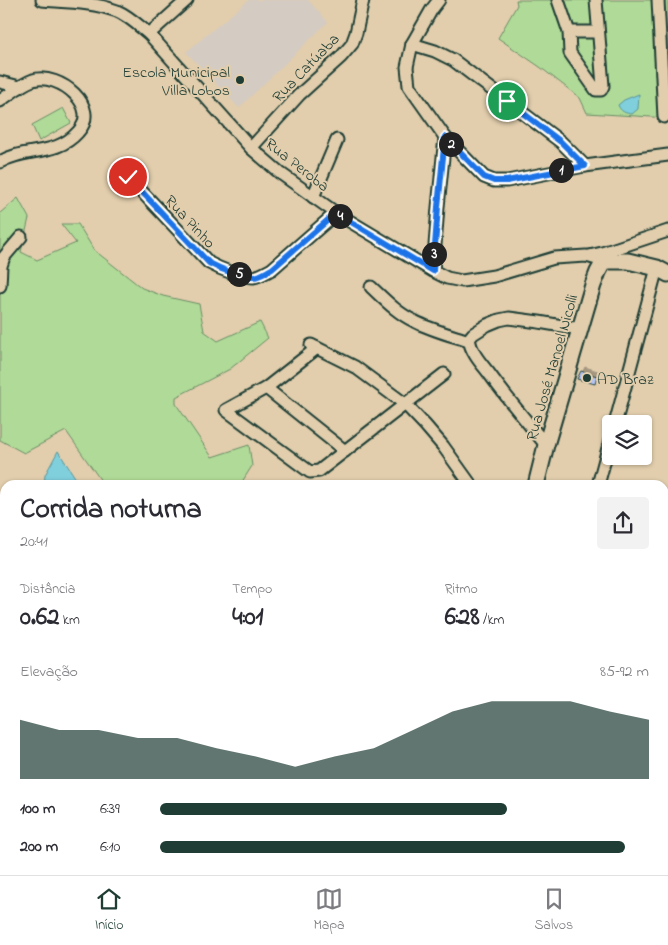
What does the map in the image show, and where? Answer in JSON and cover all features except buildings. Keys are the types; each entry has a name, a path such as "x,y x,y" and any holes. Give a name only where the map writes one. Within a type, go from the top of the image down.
{"main road":[{"path":"604,261 628,261 662,271"},
{"name":"Rua José Manoel Nicolli","path":"537,480 595,278 604,261"}],"street":[{"name":"Rua Peroba","path":"42,0 94,4 118,11 132,20 149,34 251,148 280,173 336,213 447,278 462,281 494,276 554,258 586,256 604,261"},
{"path":"149,34 187,0"},
{"name":"Rua Catúaba","path":"251,148 299,95 341,57 352,44 363,0"},
{"path":"440,0 432,9 412,44 407,67 409,86 445,137 484,177 494,181 507,181 585,166 668,155"},
{"path":"558,0 569,32 570,53 596,90 601,90 603,86 596,0"},
{"path":"658,0 664,117"},
{"path":"569,32 598,32"},
{"path":"412,44 435,51 453,60 561,142 585,166"},
{"path":"0,162 23,154 45,151 60,146 80,131 85,123 86,115 75,94 65,86 50,80 34,80 1,98"},
{"path":"0,82 20,87"},
{"path":"433,271 445,137"},
{"path":"313,197 337,140"},
{"name":"Rua Pinho","path":"128,177 209,263 225,271 252,277 262,275 272,269 336,213"},
{"path":"586,256 668,231"},
{"path":"0,286 1,266 4,257 21,237"},
{"path":"618,415 662,271"},
{"path":"371,287 399,312 413,321 469,341"},
{"path":"546,445 506,398 474,354 469,341 470,337 487,325 509,318 580,329"},
{"path":"444,374 405,404 319,471 310,472 226,410 266,388 313,346 355,367 405,404 443,446 467,480"},
{"path":"266,388 345,451"},
{"path":"599,480 603,465"}],"shaded area":[{"name":"Escola Municipal Villa Lobos","path":"249,0 308,0 328,22 239,108 186,52"}],"green space":[{"path":"516,0 668,0 668,118 587,113 580,98 498,38 517,5"},
{"path":"63,108 71,123 39,141 32,125"},
{"path":"18,198 29,218 21,252 37,260 76,243 61,224 78,224 94,250 142,288 163,296 199,304 204,331 218,341 260,322 268,338 230,369 176,397 176,404 212,457 249,445 252,466 243,480 100,480 66,431 24,453 0,440 0,213"}],"water":[{"path":"639,94 638,109 632,114 625,113 620,109 618,105 624,100"},
{"path":"58,451 77,480 44,480 45,475"}],"place":[{"name":"Escola Municipal Villa Lobos","path":"240,80"},
{"name":"AD Braz","path":"587,378"}],"route":[{"path":"128,177 209,263 225,271 252,277 262,275 272,269 336,213 433,271 445,137 484,177 494,181 507,181 585,166 561,142 507,101"}]}
